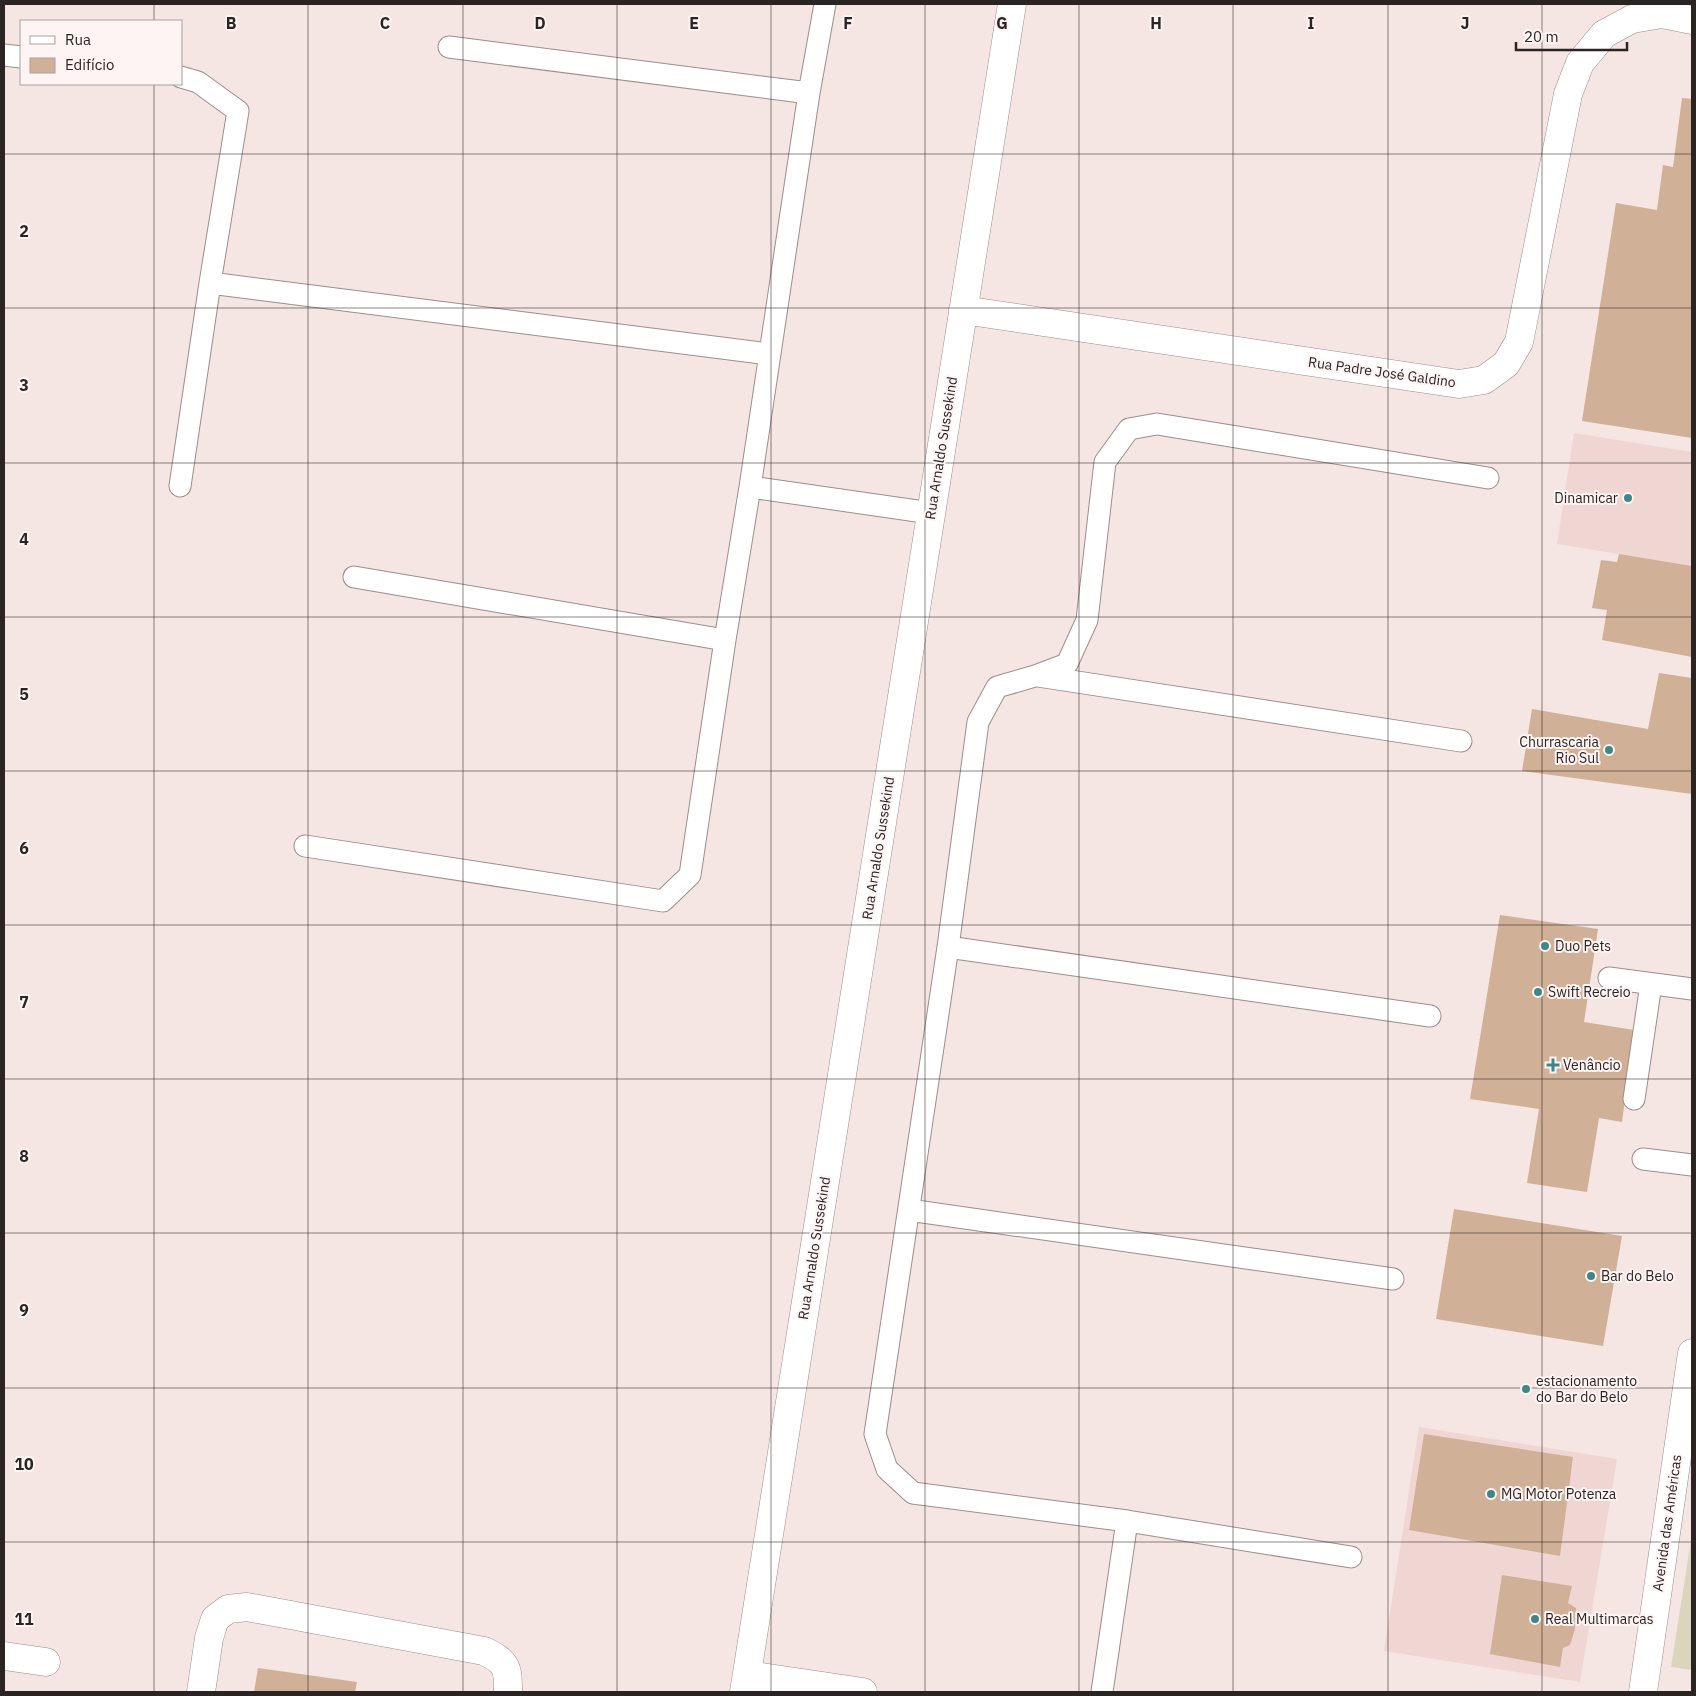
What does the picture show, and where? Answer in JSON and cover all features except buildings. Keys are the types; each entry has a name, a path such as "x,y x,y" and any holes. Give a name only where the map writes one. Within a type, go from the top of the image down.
{"street":[{"name":"Rua Arnaldo Sussekind","path":"745,1684 1012,4"},
{"name":"Rua Padre José Galdino","path":"963,310 1459,384 1484,380 1506,364 1519,342 1568,94 1580,63 1604,34 1631,11 1662,14 1692,20"},
{"name":"Avenida das Américas","path":"1645,1689 1692,1353"},
{"path":"201,1692 209,1638 215,1618 228,1609 247,1607 484,1651 500,1659 508,1674 508,1692"},
{"path":"4,1656 46,1662"},
{"path":"745,1684 863,1692"}],"lane":[{"path":"305,846 664,901 690,875 724,640 750,486 768,354 825,4"},
{"path":"448,47 810,93"},
{"path":"4,55 20,57"},
{"path":"180,486 238,112 198,82 182,77"},
{"path":"210,283 768,354"},
{"path":"1351,1557 1127,1521 913,1493 887,1469 874,1434 948,947 978,722 997,687 1068,664 1087,620 1105,462 1129,429 1157,424 1488,478"},
{"path":"750,486 931,513"},
{"path":"354,577 724,640"},
{"path":"1035,676 1461,741"},
{"path":"948,947 1430,1016"},
{"path":"1609,978 1692,989"},
{"path":"1634,1099 1651,984"},
{"path":"1643,1159 1692,1165"},
{"path":"909,1210 1393,1279"},
{"path":"1102,1692 1127,1521"}],"shaded area":[{"name":"Dinamicar","path":"1574,433 1692,452 1692,566 1557,544"},
{"path":"1419,1427 1617,1459 1580,1682 1384,1651"},
{"path":"1692,1534 1692,1670 1671,1667"}],"place":[{"name":"Dinamicar","path":"1628,498"},
{"name":"Churrascaria Rio Sul","path":"1609,750"},
{"name":"Duo Pets","path":"1545,946"},
{"name":"Swift Recreio","path":"1538,992"},
{"name":"Venâncio","path":"1553,1065"},
{"name":"Bar do Belo","path":"1591,1276"},
{"name":"estacionamento do Bar do Belo","path":"1526,1389"},
{"name":"MG Motor Potenza","path":"1491,1494"},
{"name":"Real Multimarcas","path":"1535,1619"}]}
